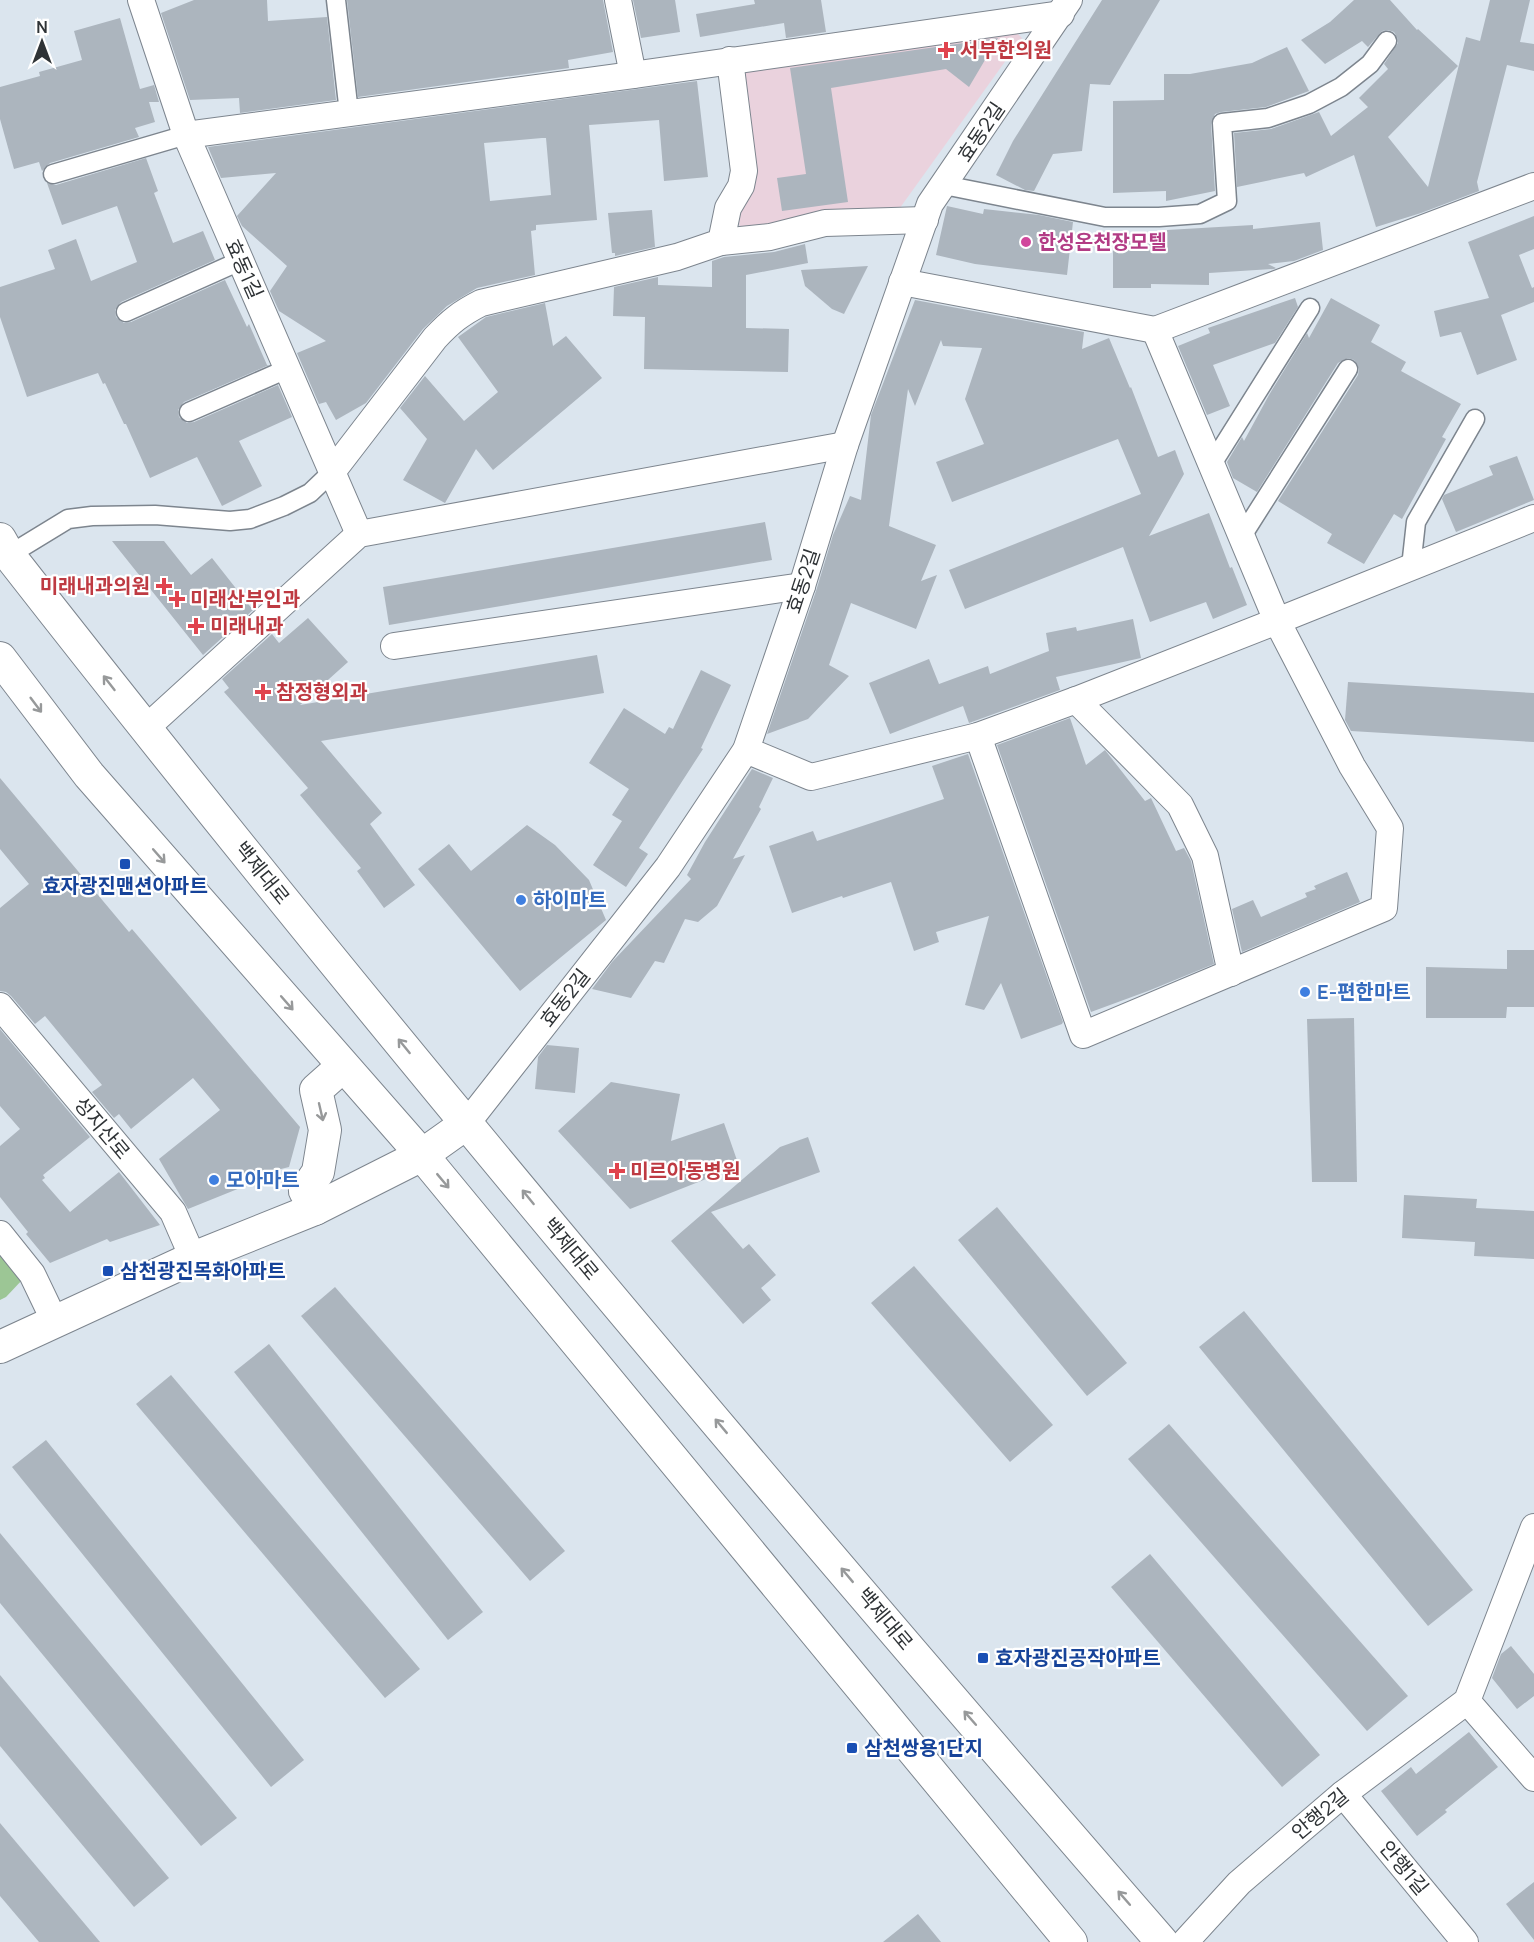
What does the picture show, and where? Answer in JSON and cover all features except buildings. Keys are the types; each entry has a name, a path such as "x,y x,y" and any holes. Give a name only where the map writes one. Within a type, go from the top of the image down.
{"street":[{"name":"효동1길","path":"141,0 186,135 358,534"},
{"path":"336,0 349,113"},
{"path":"618,0 633,75"},
{"path":"53,174 186,135 633,75 1065,7"},
{"name":"효동2길","path":"467,1123 668,867 746,750 845,445 930,204 1065,7"},
{"path":"944,185 1105,218 1200,214 1227,201 1222,123 1268,118 1309,104 1341,87 1370,64 1387,41"},
{"path":"721,242 728,208 741,186 744,171 730,60"},
{"path":"902,282 1155,330 1534,186"},
{"path":"4,547 68,519 92,516 155,515 230,521 250,519 285,506 310,493 332,472 435,338 453,319 481,303 677,256 721,242 770,237 825,223 925,220"},
{"path":"126,312 240,261"},
{"path":"1212,464 1310,308"},
{"path":"978,736 1083,1035 1384,908 1390,828 1352,766 1277,621 1155,330"},
{"path":"189,412 287,369"},
{"path":"1242,536 1348,369"},
{"path":"1411,567 1416,522 1474,419"},
{"path":"145,729 358,534 845,445"},
{"path":"746,750 811,777 978,736 1076,700 1534,518"},
{"name":"백제대로","path":"4,547 145,729 585,1267 1162,1942"},
{"path":"394,646 801,586"},
{"path":"0,658 96,783 422,1155 1071,1942"},
{"path":"1076,700 1180,805 1205,856 1231,973"},
{"name":"성지산로","path":"0,1006 173,1212 193,1258"},
{"path":"315,1209 305,1191 318,1172 325,1130 316,1090 343,1066"},
{"path":"0,1347 193,1258 315,1209 422,1155 467,1123"},
{"path":"0,1234 32,1274 55,1322"},
{"path":"1534,1527 1467,1701 1534,1778"},
{"name":"안행2길","path":"1185,1942 1239,1883 1343,1794 1467,1701"},
{"name":"안행1길","path":"1343,1794 1465,1942"}],"shaded area":[{"path":"1008,24 1022,38 897,212 740,233 735,64"}],"green space":[{"path":"0,1251 23,1279 6,1297 0,1300"}],"place":[{"name":"서부한의원","path":"946,50"},
{"name":"한성온천장모텔","path":"1026,242"},
{"name":"미래내과의원","path":"164,586"},
{"name":"미래산부인과","path":"177,599"},
{"name":"미래내과","path":"196,626"},
{"name":"참정형외과","path":"263,692"},
{"name":"효자광진맨션아파트","path":"125,864"},
{"name":"하이마트","path":"521,900"},
{"name":"E-편한마트","path":"1305,992"},
{"name":"미르아동병원","path":"617,1171"},
{"name":"모아마트","path":"214,1180"},
{"name":"삼천광진목화아파트","path":"108,1271"},
{"name":"효자광진공작아파트","path":"983,1658"},
{"name":"삼천쌍용1단지","path":"852,1748"}]}
